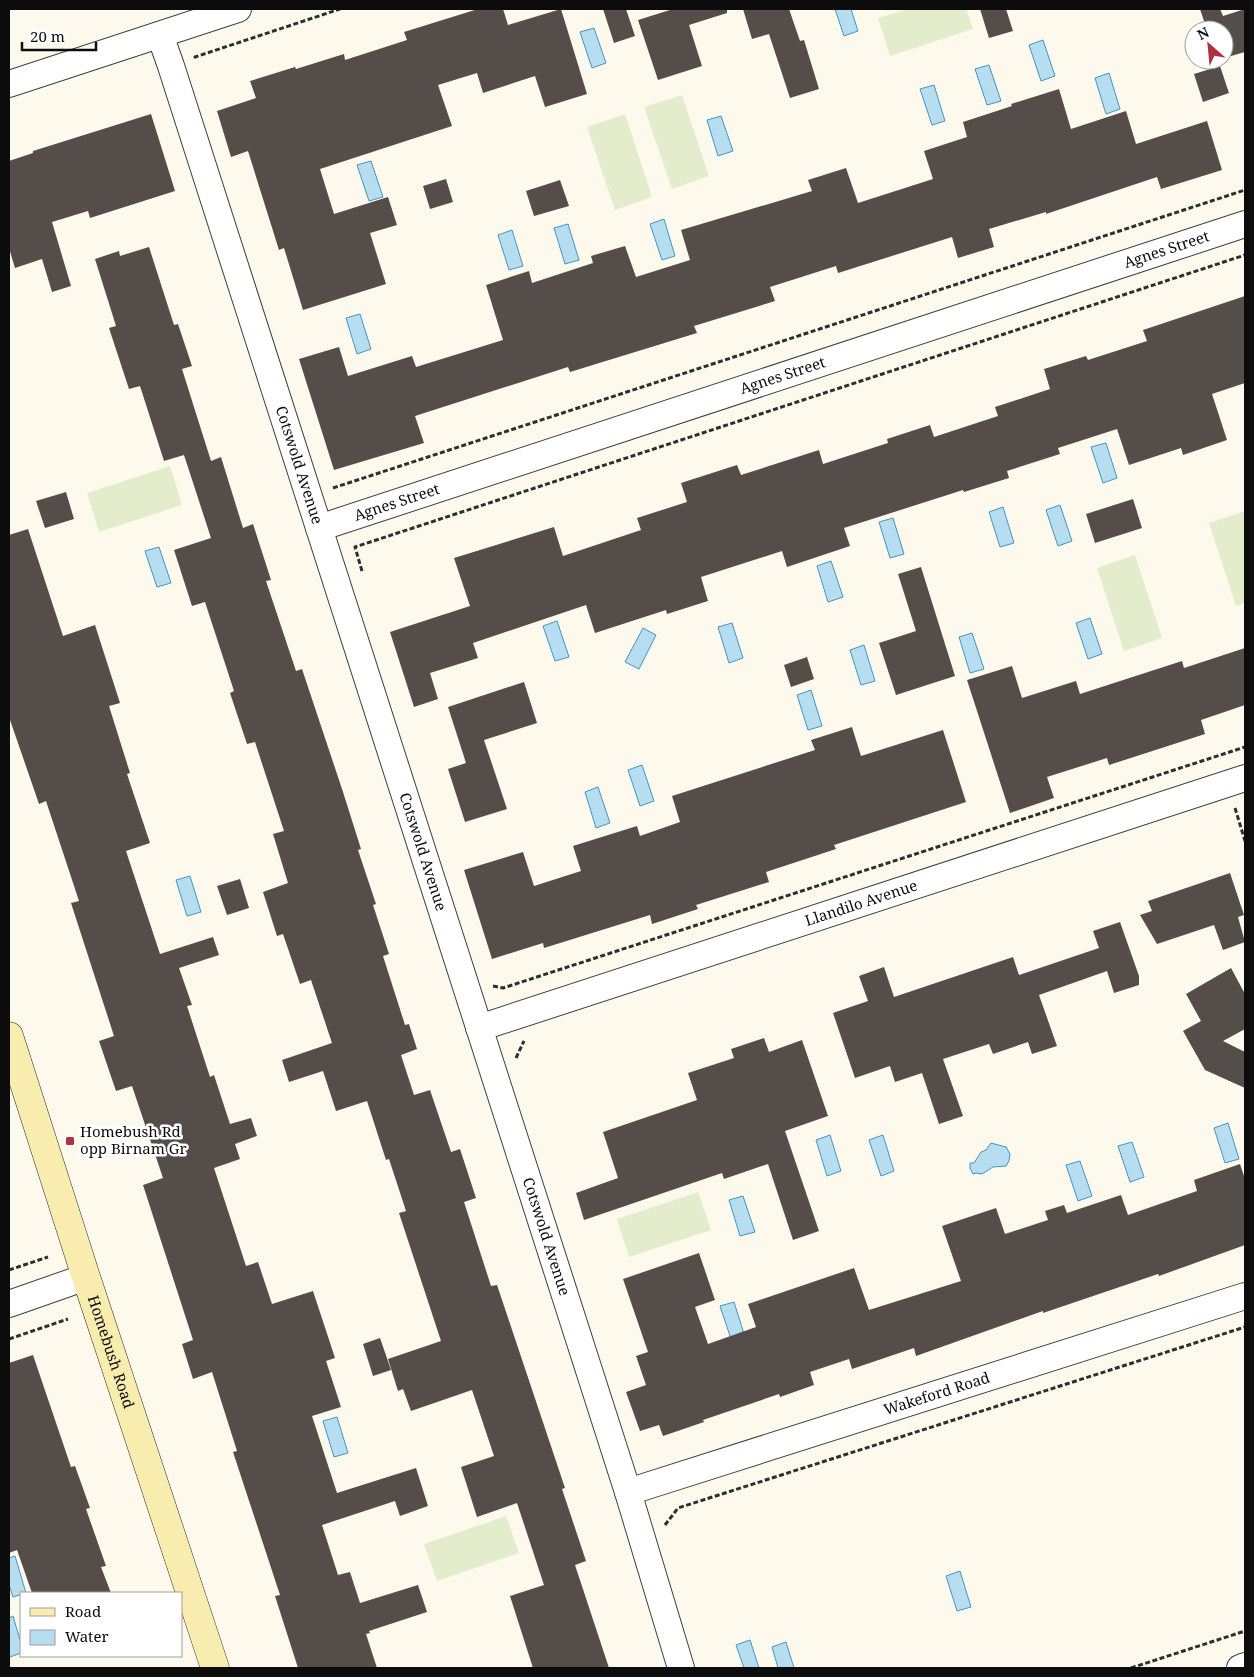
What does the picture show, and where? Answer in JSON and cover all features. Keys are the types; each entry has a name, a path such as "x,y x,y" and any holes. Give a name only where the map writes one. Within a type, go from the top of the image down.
{"main road":[{"name":"Homebush Road","path":"9,1036 215,1668"}],"street":[{"path":"9,84 238,9"},
{"name":"Cotswold Avenue","path":"160,34 628,1492 681,1668"},
{"name":"Agnes Street","path":"319,528 1245,224"},
{"name":"Llandilo Avenue","path":"479,1028 1245,780"},
{"path":"9,1304 86,1277"},
{"name":"Wakeford Road","path":"628,1492 1245,1296"},
{"path":"1240,1668 1245,1666"}],"path":[{"path":"198,66 195,57 340,9"},
{"path":"330,479 333,488 1245,190"},
{"path":"363,575 355,547 1245,255"},
{"path":"491,983 495,988 503,988 1245,746"},
{"path":"516,1058 518,1067"},
{"path":"9,1270 48,1257"},
{"path":"9,1339 68,1320"},
{"path":"663,1528 678,1508 1245,1327"},
{"path":"1131,1668 1245,1631"}],"green space":[{"path":"908,9 966,9 973,29 890,56 878,18"},
{"path":"682,95 709,176 672,189 644,107"},
{"path":"625,114 652,197 615,210 587,127"},
{"path":"170,466 182,505 99,532 87,493"},
{"path":"1245,511 1245,603 1236,606 1209,523"},
{"path":"1135,555 1162,638 1124,651 1097,568"},
{"path":"698,1192 711,1230 629,1257 617,1219"},
{"path":"506,1516 519,1553 437,1581 424,1544"}],"water":[{"path":"835,9 851,9 858,31 844,36"},
{"path":"594,28 606,63 592,68 580,32"},
{"path":"1043,40 1055,76 1041,81 1029,45"},
{"path":"989,65 1001,101 987,105 975,69"},
{"path":"1109,73 1120,109 1106,114 1095,78"},
{"path":"934,85 945,121 932,125 920,89"},
{"path":"721,116 733,151 718,156 707,120"},
{"path":"371,161 383,197 369,201 357,165"},
{"path":"664,219 675,256 662,260 650,224"},
{"path":"568,224 579,260 565,264 554,228"},
{"path":"512,230 523,266 509,270 498,235"},
{"path":"360,314 371,349 357,354 346,318"},
{"path":"1106,443 1117,478 1103,483 1091,447"},
{"path":"1060,505 1072,541 1058,546 1046,510"},
{"path":"1003,507 1014,543 1000,547 989,512"},
{"path":"893,518 904,554 890,558 879,522"},
{"path":"159,547 171,583 157,587 145,551"},
{"path":"831,561 843,597 828,602 817,566"},
{"path":"1090,618 1102,654 1088,659 1076,623"},
{"path":"557,621 569,657 555,661 543,626"},
{"path":"732,623 743,658 729,663 718,627"},
{"path":"643,628 656,635 639,669 625,662"},
{"path":"972,633 984,669 970,673 959,637"},
{"path":"864,645 875,681 861,685 850,650"},
{"path":"811,690 822,726 808,730 797,695"},
{"path":"642,765 654,801 640,806 628,770"},
{"path":"598,787 610,823 596,828 585,792"},
{"path":"190,876 201,912 187,916 176,880"},
{"path":"1228,1123 1239,1159 1225,1163 1214,1128"},
{"path":"830,1135 841,1171 827,1176 816,1140"},
{"path":"883,1135 894,1171 881,1176 869,1140"},
{"path":"1132,1142 1144,1177 1130,1182 1118,1146"},
{"path":"991,1143 1006,1147 1010,1154 1009,1161 1006,1166 993,1167 982,1174 973,1174 970,1163 974,1163 981,1152 986,1150"},
{"path":"1080,1161 1092,1196 1078,1201 1066,1165"},
{"path":"743,1196 755,1232 740,1236 729,1200"},
{"path":"734,1302 745,1337 732,1342 720,1306"},
{"path":"337,1417 348,1453 334,1457 323,1421"},
{"path":"15,1556 26,1592 20,1592 20,1595 13,1597 9,1585 9,1558"},
{"path":"960,1571 971,1607 957,1611 946,1576"},
{"path":"13,1616 20,1640 20,1653 10,1657 9,1652 9,1618"},
{"path":"750,1640 759,1668 744,1668 736,1645"},
{"path":"786,1642 794,1668 778,1668 772,1647"}],"building":[{"path":"478,9 503,9 508,25 561,9 587,94 545,107 535,76 483,93 477,73 438,85 452,126 320,169 334,214 388,197 397,225 370,233 386,284 303,310 284,248 279,250 248,151 231,157 217,111 256,98 250,81 344,54 345,60 407,40 404,32"},
{"path":"603,9 626,9 635,36 614,43"},
{"path":"673,9 727,9 727,13 689,25 702,66 658,80 638,20"},
{"path":"743,9 789,9 800,41 804,40 819,89 790,98 769,34 752,39"},
{"path":"980,9 1006,9 1013,31 989,38"},
{"path":"1200,9 1220,9 1223,16 1245,9 1245,52 1234,55 1234,20 1204,20"},
{"path":"1207,70 1221,70 1229,93 1203,102 1194,74"},
{"path":"1059,89 1071,129 1126,111 1136,144 1207,121 1222,170 1161,189 1157,177 1046,214 1046,212 989,229 994,247 958,258 952,237 838,273 836,266 770,287 775,301 694,326 697,333 570,372 568,367 415,416 424,443 334,470 299,359 339,347 348,376 412,356 416,367 503,340 486,285 529,271 532,283 593,263 591,256 625,246 636,277 690,260 681,230 812,191 808,180 846,168 858,203 933,179 924,151 967,137 963,122"},
{"path":"151,114 175,191 90,218 88,211 52,222 71,286 52,292 42,259 15,268 9,248 9,161 33,153 33,151"},
{"path":"446,179 453,202 430,209 423,186"},
{"path":"560,180 569,206 534,216 526,191"},
{"path":"149,247 174,325 178,324 192,366 182,369 211,461 221,457 243,528 253,524 271,580 266,581 296,671 302,669 361,849 358,850 376,904 373,905 389,954 383,956 405,1025 409,1024 417,1049 401,1055 414,1095 430,1090 451,1152 460,1149 476,1198 464,1202 491,1286 497,1285 565,1488 562,1489 586,1561 575,1565 609,1668 533,1668 510,1596 544,1585 517,1503 477,1517 461,1467 494,1456 472,1390 411,1411 403,1389 398,1391 388,1359 441,1341 399,1213 406,1211 389,1159 386,1160 367,1101 336,1111 323,1071 289,1082 282,1060 332,1043 311,980 300,984 283,934 277,936 263,892 288,883 273,834 284,831 255,742 247,744 230,693 234,691 205,602 192,606 174,550 211,538 184,455 164,461 140,386 129,389 109,328 116,326 95,259 119,251 120,256"},
{"path":"1245,296 1245,383 1212,394 1227,440 1183,455 1181,448 1129,465 1117,429 1058,448 1060,454 1007,471 1009,478 964,492 963,490 844,528 850,546 787,567 782,551 701,577 708,601 667,614 666,610 595,633 586,605 473,643 478,658 430,673 438,699 414,707 390,632 470,606 454,558 554,527 563,556 641,530 637,518 687,502 681,483 737,465 741,475 819,450 823,464 888,443 887,439 930,425 934,437 998,416 995,407 1050,389 1044,369 1086,356 1088,360 1147,341 1143,330"},
{"path":"66,492 74,519 45,528 36,501"},
{"path":"1133,499 1142,528 1095,543 1086,514"},
{"path":"28,529 63,636 95,625 120,703 109,706 130,773 127,774 150,843 126,851 160,954 213,937 219,955 179,968 192,1005 187,1006 210,1077 214,1075 230,1124 251,1118 257,1136 235,1144 240,1159 214,1168 246,1266 258,1262 272,1304 313,1291 335,1358 326,1361 341,1407 312,1416 337,1493 416,1468 428,1506 400,1516 395,1501 322,1525 338,1575 350,1572 360,1603 418,1585 427,1612 369,1631 370,1633 366,1634 377,1668 298,1668 275,1596 280,1595 233,1452 237,1451 212,1372 193,1379 182,1344 193,1340 143,1185 163,1178 132,1086 116,1091 99,1041 114,1036 71,903 79,901 46,801 39,804 9,717 9,535"},
{"path":"921,567 955,676 896,695 879,643 916,631 898,574"},
{"path":"1245,648 1245,705 1201,720 1205,734 1109,765 1107,758 1047,777 1054,798 1010,813 967,680 1012,666 1022,698 1076,681 1080,694 1182,661 1184,668"},
{"path":"807,657 814,679 791,687 784,665"},
{"path":"524,682 537,723 484,740 507,809 465,822 448,769 466,763 448,707"},
{"path":"852,727 861,756 943,730 966,802 834,845 836,849 766,872 769,882 696,905 698,909 652,924 650,915 544,948 543,943 492,959 464,870 523,852 534,886 581,871 573,846 637,826 640,836 680,822 672,796 815,750 811,740"},
{"path":"1230,873 1244,915 1238,917 1245,942 1223,950 1214,925 1157,944 1140,915 1152,911 1148,901"},
{"path":"240,879 249,908 227,915 217,886"},
{"path":"1120,922 1139,976 1139,985 1114,993 1107,971 1039,995 1057,1046 1032,1054 1028,1042 993,1054 989,1044 943,1059 963,1116 939,1124 922,1073 895,1082 890,1066 855,1078 833,1013 868,1001 859,976 884,967 894,997 1013,957 1019,975 1099,948 1093,931"},
{"path":"1231,968 1245,994 1245,1029 1223,1041 1245,1052 1245,1088 1205,1070 1183,1031 1201,1021 1186,994"},
{"path":"764,1038 769,1052 802,1040 828,1116 785,1131 819,1231 793,1240 768,1164 724,1179 722,1173 584,1220 576,1193 618,1178 603,1132 697,1100 688,1073 734,1058 731,1049"},
{"path":"1240,1164 1245,1179 1245,1245 1159,1276 1158,1274 1043,1313 1043,1311 916,1356 914,1348 852,1369 849,1359 810,1372 814,1385 780,1397 779,1394 663,1436 659,1425 640,1431 626,1392 646,1385 636,1356 648,1352 623,1279 699,1253 715,1300 695,1307 708,1344 756,1327 748,1304 854,1268 869,1310 961,1281 942,1226 996,1208 1005,1234 1048,1220 1045,1211 1064,1205 1067,1213 1121,1195 1128,1215 1197,1191 1194,1180"},
{"path":"380,1338 391,1370 373,1376 363,1344"},
{"path":"33,1355 71,1467 75,1466 90,1508 86,1509 106,1566 101,1567 111,1592 32,1592 17,1550 9,1553 9,1363"}],"place":[{"name":"Homebush Rd opp Birnam Gr","path":"70,1141"}]}
